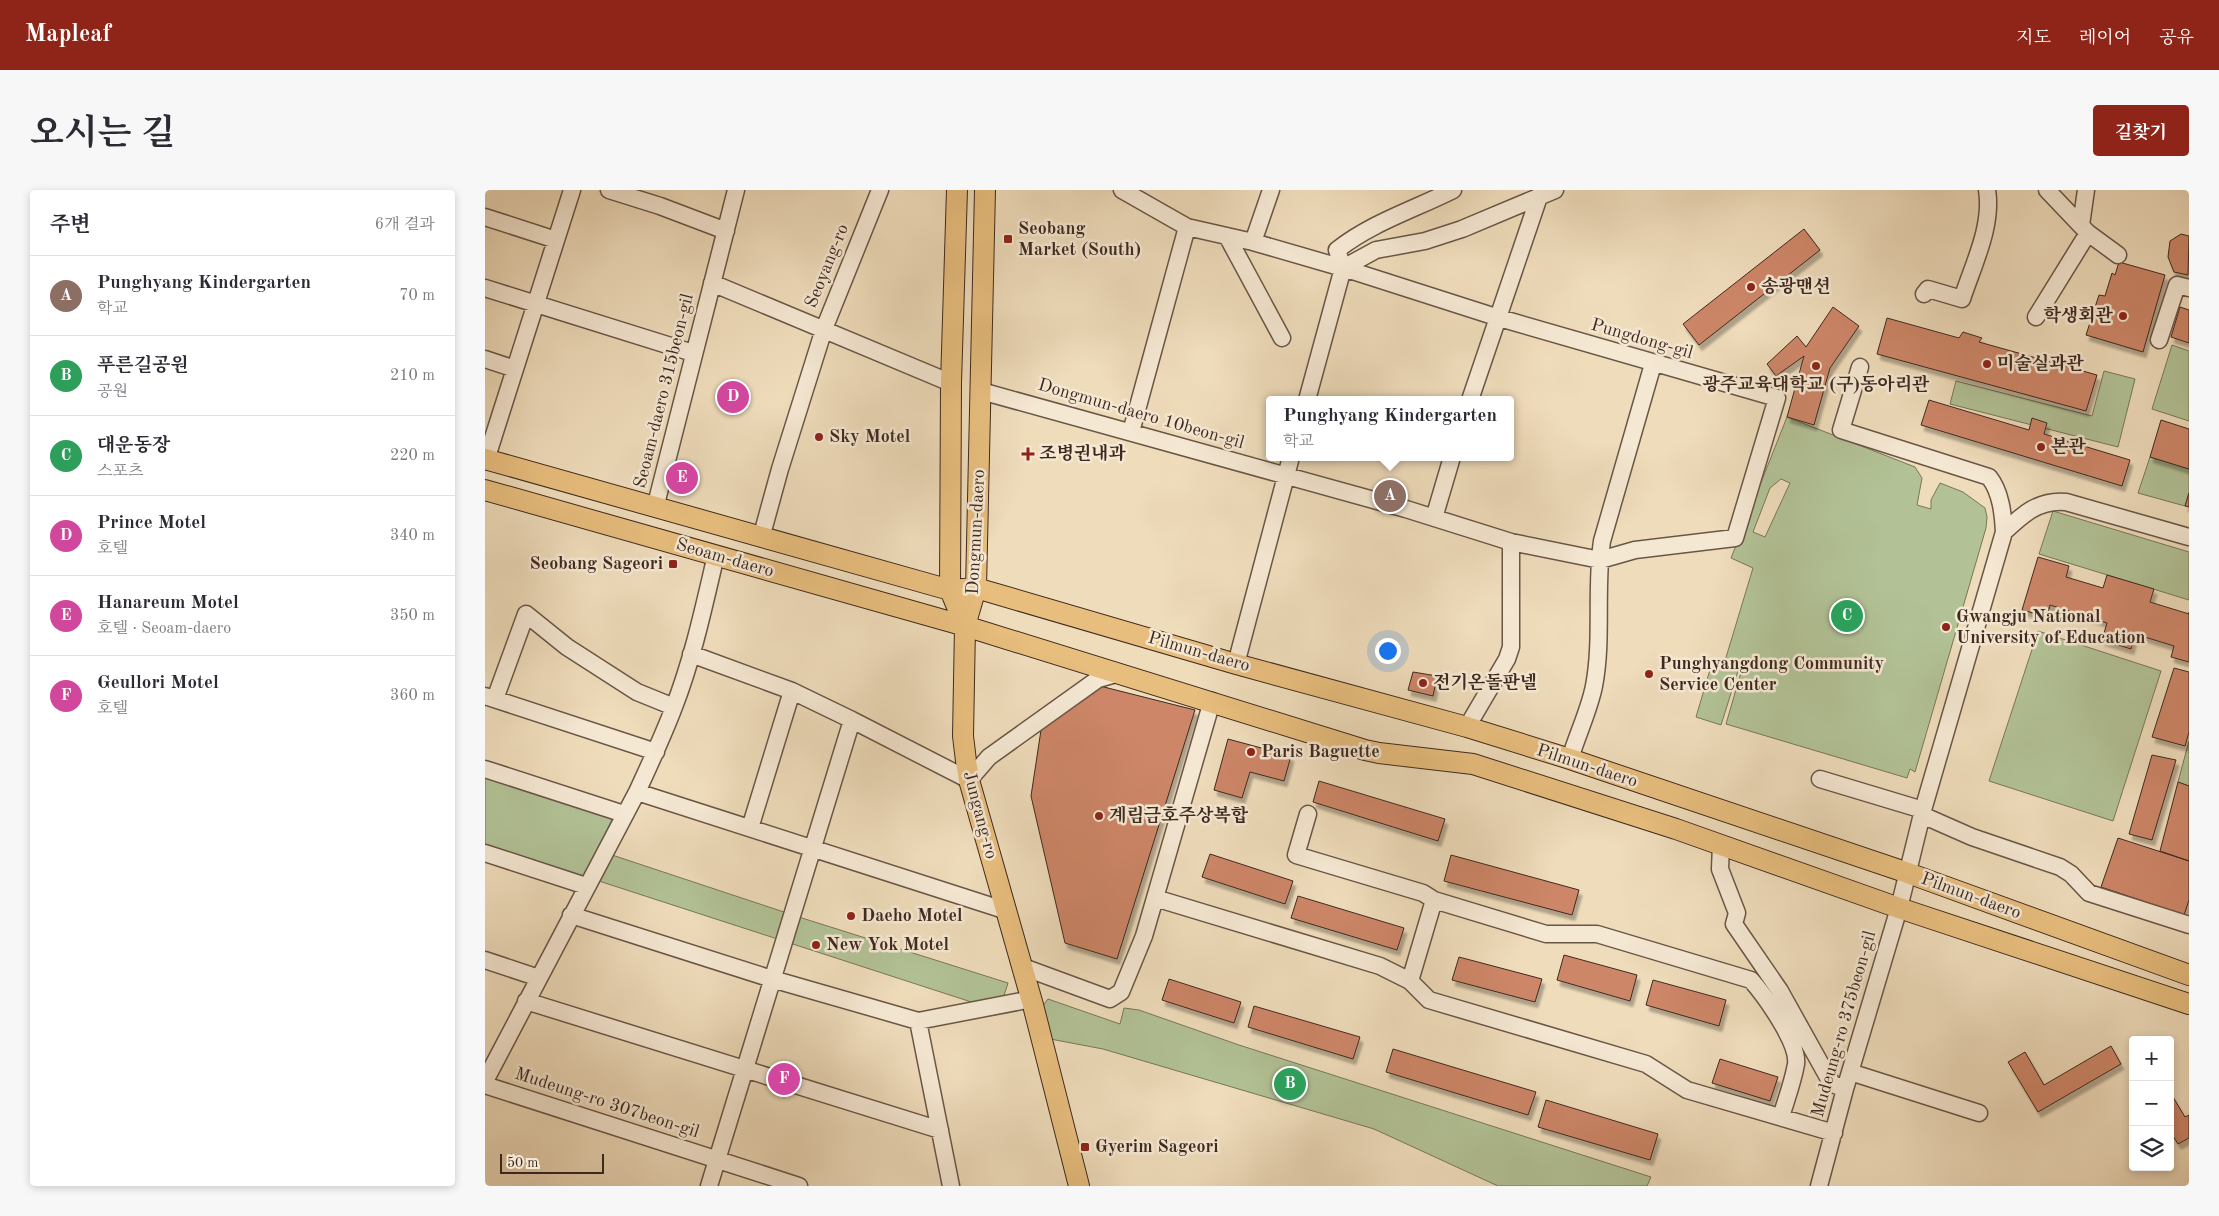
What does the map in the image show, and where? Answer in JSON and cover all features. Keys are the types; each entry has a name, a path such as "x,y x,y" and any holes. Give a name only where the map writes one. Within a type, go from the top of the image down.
{"main road":[{"name":"Dongmun-daero","path":"957,190 951,383 950,590 965,626"},
{"name":"Dongmun-daero","path":"965,626 976,588 985,190"},
{"name":"Seoam-daero","path":"485,459 950,590 976,588"},
{"name":"Seoam-daero","path":"485,490 965,626"},
{"name":"Pilmun-daero","path":"976,588 1236,664 1467,727 1570,759 1908,873 2189,975"},
{"name":"Pilmun-daero","path":"965,626 1379,753 1473,764 1721,844 1899,908 2189,1004"},
{"name":"Jungang-ro","path":"965,626 963,736 969,780 1032,999 1079,1186"}],"street":[{"path":"485,459 572,190"},
{"path":"609,190 660,206 726,231"},
{"name":"Seoam-daero 315beon-gil","path":"655,508 736,190"},
{"name":"Seoyang-ro","path":"823,329 880,190"},
{"name":"Pungdong-gil","path":"1121,190 1187,227 1253,242 1343,268 1496,317 1653,364 1777,398"},
{"path":"1253,242 1271,190"},
{"path":"1308,396 1343,268 1337,250 1345,243 1379,224 1453,190"},
{"path":"1343,268 1376,250 1425,241 1462,229 1540,194 1555,190"},
{"path":"1923,294 1928,289 1962,299 1985,229 1988,215 1987,190"},
{"path":"2047,190 2084,229 2118,255"},
{"path":"2036,317 2084,229 2086,190"},
{"path":"1471,396 1496,317 1540,194"},
{"path":"485,217 555,240"},
{"path":"1131,432 1187,227"},
{"path":"1227,236 1282,338"},
{"name":"Seoam-daero 315beon-gil","path":"712,283 823,329"},
{"path":"2159,340 2177,285 2189,288"},
{"path":"485,288 693,353"},
{"path":"823,329 951,383"},
{"name":"Seoam-daero","path":"761,538 784,454 823,329"},
{"path":"485,359 515,368"},
{"path":"1570,759 1593,688 1597,647 1600,560 1606,525 1653,364"},
{"path":"1860,367 1841,430 1989,477 1994,483 2000,501 2004,532"},
{"name":"Dongmun-daero 10beon-gil","path":"981,391 1434,518 1511,542 1600,560 1635,550 1735,538 1777,398"},
{"path":"1236,664 1290,461"},
{"path":"1434,518 1452,461"},
{"path":"2004,532 2019,518 2041,503 2054,501 2066,502 2189,536"},
{"name":"Mudeung-ro 375beon-gil","path":"1819,1186 1845,1089 1899,908 1923,812 2004,532"},
{"path":"1467,727 1476,715 1507,659 1511,647 1511,542"},
{"name":"Mudeung-ro 307beon-gil","path":"716,555 691,654 674,707 656,752 637,792 486,1076 717,1159 799,1186"},
{"path":"656,752 490,697 526,614 567,647 637,692 674,707"},
{"path":"691,654 792,691 969,780 989,757 1012,740 1098,679 1119,673"},
{"path":"750,828 792,691"},
{"path":"1023,967 1110,999 1121,992 1145,936 1212,701"},
{"path":"709,1186 852,720"},
{"path":"485,769 624,814"},
{"path":"1820,779 1923,812 1973,837 2060,867 2067,871 2089,893 2189,925"},
{"path":"637,792 1007,911"},
{"path":"1309,814 1296,855 1423,893 1434,900 1546,934 1597,934 1751,980 1766,997 1788,1036 1796,1062 1781,1117"},
{"path":"1721,844 1720,869 1737,913 1734,924 1780,991 1829,1079 1833,1084 1845,1089"},
{"path":"485,853 586,886"},
{"path":"1155,898 1380,966 1410,982 1429,1000 1646,1064 1687,1090 1834,1132"},
{"path":"1410,982 1434,900"},
{"path":"571,914 772,979 918,1020 1032,999"},
{"path":"485,960 539,978"},
{"path":"526,1001 940,1130"},
{"path":"918,1020 951,1186"},
{"path":"1850,1072 1979,1113"}],"green space":[{"path":"2172,345 2189,351 2189,421 2152,409"},
{"path":"2104,371 2135,379 2118,447 1950,404 1956,381 2092,416"},
{"path":"1787,417 1915,467 1922,478 1917,505 1931,509 1931,500 1940,483 1963,492 1985,508 1987,517 1986,528 1915,772 1910,769 1907,778 1726,724 1742,669 1724,664 1753,568 1731,558","holes":["1781,479 1790,483 1765,537 1753,532 1770,488"]},
{"path":"2150,457 2189,469 2189,493 2185,506 2138,493"},
{"path":"2053,511 2189,552 2189,600 2039,554"},
{"path":"2038,631 2161,671 2113,821 1989,781"},
{"path":"1712,663 1738,671 1721,725 1696,717"},
{"path":"2189,741 2189,786 2178,782"},
{"path":"485,772 615,814 597,850 802,918 1008,983 999,1011 485,844"},
{"path":"1048,999 1120,1024 1124,1008 1139,1010 1239,1045 1651,1177 1647,1186 1498,1186 1374,1129 1103,1049 1045,1038 1041,1008"}],"building":[{"name":"송광맨션","path":"1804,229 1820,250 1699,345 1683,324"},
{"path":"2181,234 2189,236 2188,275 2174,272 2168,257 2170,241"},
{"name":"학생회관","path":"2119,262 2165,275 2143,352 2086,335 2099,295 2105,296 2112,273 2115,275"},
{"name":"광주교육대학교 (구)동아리관","path":"1833,307 1859,326 1830,368 1814,425 1787,417 1804,356 1776,376 1767,364 1797,336 1806,347"},
{"path":"2180,307 2189,310 2189,343 2171,337"},
{"name":"미술실과관","path":"1887,318 1959,338 1963,332 1982,338 1979,342 2097,375 2086,411 1877,354"},
{"name":"본관","path":"1929,400 2029,430 2032,418 2047,423 2044,434 2130,460 2122,486 1921,425"},
{"path":"2161,420 2189,429 2189,469 2150,457"},
{"path":"2189,493 2189,507 2185,506"},
{"path":"2038,557 2069,566 2066,577 2103,588 2107,575 2154,589 2150,602 2189,614 2189,662 2171,657 2174,646 2135,634 2131,649 2102,640 2107,623 2050,605 2047,617 2022,610"},
{"path":"2174,668 2189,672 2189,732 2185,746 2152,737"},
{"name":"전기온돌판넬","path":"1413,672 1437,676 1433,696 1408,690"},
{"name":"계림금호주상복합","path":"1096,685 1195,710 1117,959 1065,943 1031,796 1041,730"},
{"path":"1228,739 1291,756 1284,781 1250,772 1242,798 1214,790"},
{"path":"2152,755 2176,760 2152,840 2129,834"},
{"path":"1319,781 1445,819 1438,841 1313,802"},
{"path":"2178,782 2189,786 2189,861 2160,851"},
{"path":"2118,838 2189,861 2189,900 2184,915 2101,887"},
{"path":"1210,854 1293,881 1285,904 1202,877"},
{"path":"1451,855 1579,890 1572,915 1444,881"},
{"path":"1298,896 1404,928 1397,950 1291,918"},
{"path":"1564,955 1637,975 1630,1001 1557,980"},
{"path":"1459,957 1542,979 1535,1002 1452,980"},
{"path":"1169,979 1241,1002 1234,1023 1162,1000"},
{"path":"1653,980 1726,1000 1719,1026 1646,1005"},
{"path":"1254,1006 1360,1037 1353,1059 1248,1027"},
{"path":"2111,1046 2121,1064 2038,1112 2008,1062 2025,1052 2044,1085"},
{"path":"1393,1049 1536,1092 1528,1115 1386,1072"},
{"path":"1720,1059 1778,1077 1770,1101 1712,1083"},
{"path":"2174,1099 2185,1117 2189,1115 2189,1138 2178,1144 2174,1138"},
{"path":"1546,1100 1658,1134 1650,1160 1538,1127"}],"place":[{"name":"Seobang Market (South)","path":"1008,239"},
{"name":"송광맨션","path":"1751,287"},
{"name":"학생회관","path":"2123,316"},
{"name":"미술실과관","path":"1987,364"},
{"name":"광주교육대학교 (구)동아리관","path":"1816,366"},
{"name":"Prince Motel","path":"733,397"},
{"name":"Sky Motel","path":"819,437"},
{"name":"본관","path":"2041,447"},
{"name":"조병권내과","path":"1028,454"},
{"name":"Hanareum Motel","path":"682,478"},
{"name":"Punghyang Kindergarten","path":"1390,496"},
{"name":"Seobang Sageori","path":"673,564"},
{"name":"대운동장","path":"1847,616"},
{"name":"Gwangju National University of Education","path":"1946,627"},
{"name":"Punghyangdong Community Service Center","path":"1649,674"},
{"name":"전기온돌판넬","path":"1423,683"},
{"name":"Paris Baguette","path":"1251,752"},
{"name":"계림금호주상복합","path":"1099,816"},
{"name":"Daeho Motel","path":"851,916"},
{"name":"New Yok Motel","path":"816,945"},
{"name":"Geullori Motel","path":"784,1079"},
{"name":"푸른길공원","path":"1290,1084"},
{"name":"Gyerim Sageori","path":"1085,1147"}]}
